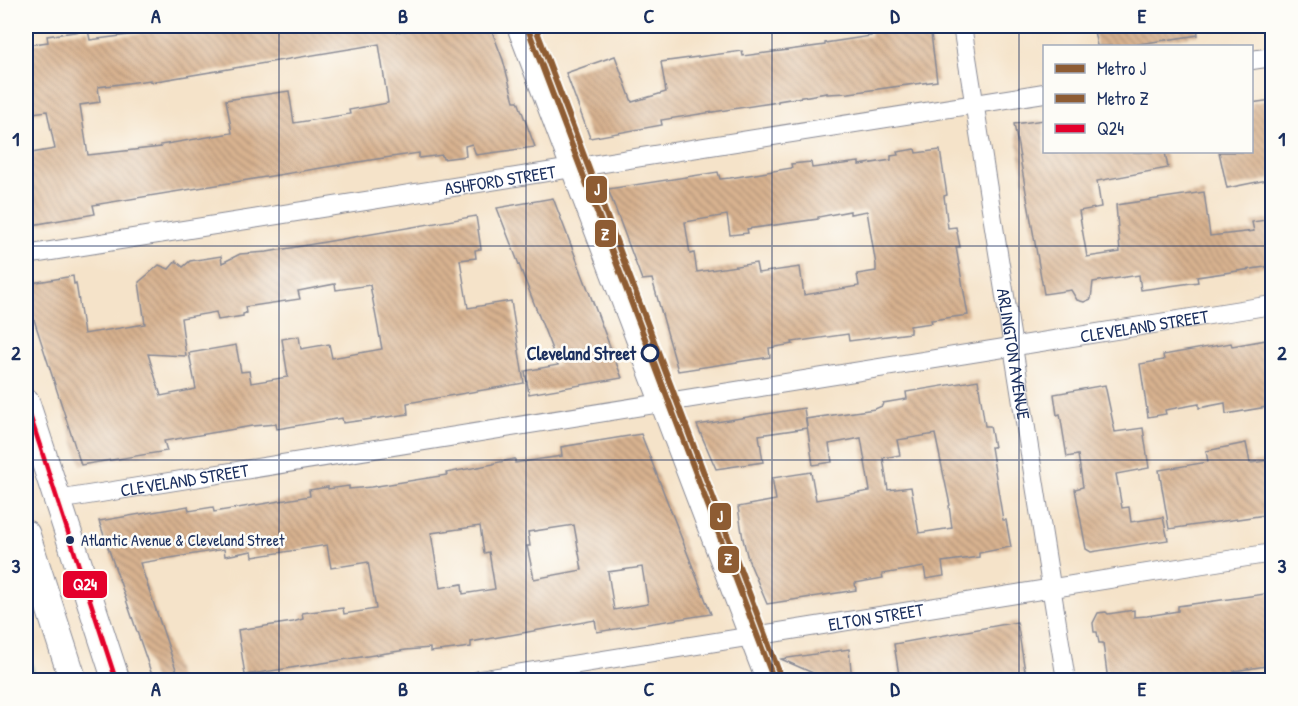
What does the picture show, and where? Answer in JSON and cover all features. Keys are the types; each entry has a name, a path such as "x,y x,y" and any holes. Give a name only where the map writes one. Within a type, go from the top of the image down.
{"main road":[{"path":"26,403 117,681"},
{"path":"26,534 73,681"}],"street":[{"path":"519,26 768,681"},
{"name":"ARLINGTON AVENUE","path":"962,26 1066,681"},
{"path":"1253,60 1272,57"},
{"name":"ASHFORD STREET","path":"26,255 1043,93"},
{"name":"CLEVELAND STREET","path":"57,500 1272,304"},
{"name":"ELTON STREET","path":"479,681 751,635 1272,553"}],"green space":[{"path":"26,649 37,680 26,680"}],"building":[{"path":"166,26 396,26 397,32 437,26 490,26 503,60 514,101 518,101 535,147 476,155 472,144 465,146 466,156 443,159 442,155 419,158 419,153 377,159 93,205 95,214 26,226 26,154 55,149 47,111 26,114 26,45 48,42 47,36 88,30 90,40 167,30","holes":["379,44 388,103 349,110 350,114 294,123 289,91 226,100 232,133 160,145 161,147 88,155 80,105 100,102 98,87 150,80 150,82"]},
{"path":"869,26 930,26 937,81 849,93 827,93 661,120 662,125 590,138 566,73 615,56 632,102 666,92 661,62 742,51 743,56 825,45 825,43 871,36"},
{"path":"1093,26 1197,26 1198,35 1133,45 1097,45"},
{"path":"1272,100 1272,179 1227,188 1219,153 1253,153 1253,103"},
{"path":"1043,120 1043,153 1165,153 1168,168 1097,181 1101,207 1079,211 1087,257 1120,252 1116,205 1204,192 1210,236 1254,231 1252,222 1272,219 1272,266 1197,277 1198,282 1141,290 1139,275 1093,282 1091,299 1084,302 1077,300 1071,290 1044,294 1014,124"},
{"path":"915,149 916,153 940,150 947,195 944,196 948,228 956,227 960,247 956,247 968,315 931,320 932,323 910,326 910,333 849,341 848,334 792,342 793,344 769,348 770,357 678,371 652,279 642,280 608,189 718,172 720,179 730,178 792,168 791,164 811,162 812,168 859,162 859,165 891,160 891,156 898,155 897,152","holes":["850,211 850,214 867,211 876,271 857,274 859,286 804,295 800,267 758,273 756,263 697,272 694,253 690,254 685,222 727,215 730,235 748,233 747,229 818,219 818,217"]},
{"path":"553,198 622,378 529,394 525,371 558,365 497,208"},
{"path":"476,216 481,249 475,250 476,258 460,260 468,308 511,301 524,383 407,403 408,414 343,423 342,418 277,429 276,424 252,426 164,441 167,451 81,465 26,295 26,284 73,276 84,334 145,324 139,282 159,265 169,269 176,261 183,267 190,261 221,256 222,263 240,254 267,252","holes":["335,284 336,290 370,285 382,349 332,358 329,344 301,349 299,336 282,339 288,377 251,383 249,371 241,372 236,345 189,353 196,389 161,396 148,354 186,356 181,318 216,312 218,320 243,316 246,313 245,307 300,299 298,291"]},
{"path":"1272,339 1272,406 1226,414 1225,403 1199,408 1199,404 1165,410 1166,414 1148,417 1140,364 1164,360 1163,355 1231,343 1232,346"},
{"path":"978,380 985,426 990,426 994,447 991,447 1003,520 1006,520 1011,547 979,553 979,557 942,562 944,576 926,579 924,567 882,574 883,578 855,583 856,590 767,604 748,559 738,507 776,500 772,478 811,472 816,500 870,491 861,438 829,444 832,462 813,465 806,419 875,409 883,403 907,399 906,392","holes":["935,434 950,505 952,528 919,533 911,487 888,490 883,458 900,455 897,440"]},
{"path":"1105,385 1115,432 1143,428 1149,468 1116,474 1122,508 1129,507 1131,522 1163,517 1168,540 1091,552 1086,549 1075,489 1083,487 1078,455 1067,457 1060,414 1057,415 1054,394"},
{"path":"804,408 807,428 759,435 763,462 716,469 697,425"},
{"path":"641,434 711,614 597,632 595,620 471,642 471,647 430,652 430,648 406,650 245,675 238,630 293,622 303,619 302,613 343,608 344,614 376,609 372,585 368,562 331,568 327,545 253,557 252,551 225,556 224,549 140,563 180,681 154,681 99,521 188,506 189,511 213,507 214,512 310,496 309,490 328,487 328,489 349,486 349,489 371,487 447,475 446,473 515,459 515,463 562,456 561,447","holes":["574,525 582,570 534,579 527,546 530,546 528,532","480,526 484,553 489,552 495,589 463,594 462,584 440,588 431,533","642,567 648,604 614,610 608,572"]},
{"path":"1246,443 1250,463 1272,460 1272,514 1169,529 1159,470 1208,462 1206,451"},
{"path":"1272,593 1272,665 1234,671 1236,678 1222,681 1191,681 1190,675 1159,681 1108,681 1103,643 1099,643 1097,632 1094,632 1093,623 1098,613 1108,614 1134,610 1134,617 1147,616 1178,611 1178,606"},
{"path":"1017,622 1026,677 1006,681 900,681 894,644"},
{"path":"849,649 852,681 831,681 781,659"}],"metro line":[{"name":"J","path":"535,26 782,680"},
{"name":"Z","path":"528,29 774,680"}],"transit line":[{"name":"Q24","path":"26,403 116,680"}],"place":[{"name":"Cleveland Street","path":"650,353"},
{"name":"Atlantic Avenue & Cleveland Street","path":"70,540"}]}
